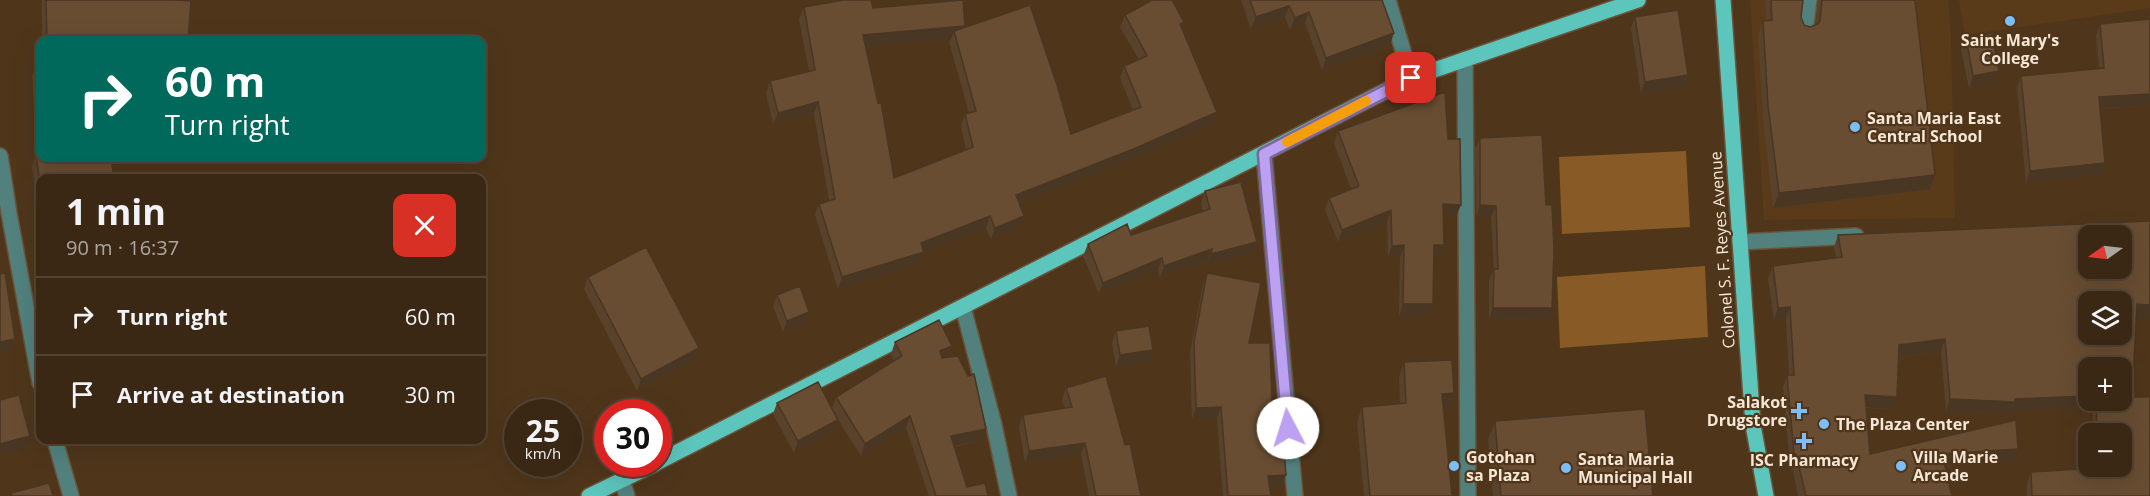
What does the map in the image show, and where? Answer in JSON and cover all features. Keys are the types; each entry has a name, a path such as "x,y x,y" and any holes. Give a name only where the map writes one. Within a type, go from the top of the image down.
{"main road":[{"path":"672,455 1411,78 1638,0"},
{"name":"Colonel S. F. Reyes Avenue","path":"1723,0 1753,425 1766,496"},
{"path":"589,496 628,477"}],"street":[{"path":"1388,0 1411,78"},
{"path":"1805,32 1809,0"},
{"path":"1465,59 1468,496"},
{"path":"1264,154 1295,496"},
{"path":"0,156 36,361"},
{"path":"1740,242 1869,236"},
{"path":"963,307 994,425 1009,496"},
{"path":"57,444 71,496"},
{"path":"622,480 627,496"}],"shaded area":[{"name":"Santa Maria East Central School","path":"1750,0 1948,0 1951,35 1955,218 1764,220"},
{"name":"Saint Mary's College","path":"1959,0 2150,0 2150,8 1965,35"},
{"path":"1686,151 1690,227 1562,234 1559,157"},
{"path":"1705,266 1708,337 1560,348 1557,277"}],"building":[{"path":"46,0 191,1 188,36 47,36"},
{"path":"844,0 871,0 873,8 963,0 965,26 863,35 878,103 881,102 894,178 973,147 965,114 976,111 954,31 1030,5 1071,134 1141,107 1124,66 1147,56 1125,15 1152,0 1172,0 1184,22 1180,24 1217,112 1136,148 1016,195 1024,216 995,228 990,216 921,243 924,252 842,277 819,204 835,199 818,102 778,113 770,81 815,70 804,7"},
{"path":"1250,0 1382,0 1394,33 1326,58 1309,12 1295,18 1289,6 1256,17"},
{"name":"Santa Maria East Central School","path":"1771,0 1803,0 1801,17 1804,25 1810,27 1818,24 1820,20 1822,0 1915,0 1935,175 1779,193 1768,105 1763,21 1772,20"},
{"path":"1678,10 1688,75 1645,82 1635,17"},
{"path":"2150,19 2150,94 2099,97 2105,163 2030,171 2021,76 2104,68 2100,24"},
{"path":"1992,33 1999,71 1973,76 1966,38"},
{"path":"1445,92 1448,139 1460,139 1461,205 1443,204 1444,245 1434,245 1433,304 1403,304 1404,245 1392,246 1391,210 1342,230 1329,198 1359,186 1338,131"},
{"path":"1542,135 1546,205 1552,205 1554,248 1552,308 1493,308 1494,269 1498,269 1496,206 1480,205 1480,138"},
{"path":"37,162 112,162 113,174 39,174"},
{"path":"1241,182 1257,242 1211,254 1212,249 1164,266 1162,258 1103,283 1088,244 1127,224 1131,235 1210,209 1205,191"},
{"path":"2150,221 2150,305 2137,304 2132,397 2132,357 2078,357 2078,396 2015,399 2015,402 1950,399 1945,339 1899,345 1897,397 1865,395 1870,454 2016,420 2018,449 1942,454 1952,496 1806,496 1796,454 1794,454 1787,375 1794,375 1790,307 1778,308 1773,266 1842,257 1838,235"},
{"path":"646,247 699,348 641,379 588,277"},
{"path":"5,273 15,339 0,342 0,274"},
{"path":"1207,273 1261,283 1249,343 1270,343 1273,428 1282,427 1286,475 1268,476 1271,496 1228,496 1221,407 1196,408 1194,342"},
{"path":"800,286 809,312 787,321 777,295"},
{"path":"939,320 952,346 940,351 942,358 958,356 968,376 974,374 986,429 951,436 967,487 985,483 988,496 936,496 910,416 865,444 836,397 902,356 895,342"},
{"path":"1149,326 1153,350 1120,355 1116,331"},
{"path":"1452,360 1454,393 1442,394 1452,496 1370,496 1362,407 1406,403 1404,362"},
{"path":"1106,376 1125,445 1130,444 1141,496 1096,496 1085,443 1029,451 1023,415 1072,407 1066,388"},
{"path":"818,382 838,420 798,441 777,403"},
{"path":"19,395 30,436 0,444 0,400"},
{"path":"2132,397 2150,397 2150,496 2032,496 2031,472 2078,469 2078,477 2132,477 2132,423 2096,423 2097,411 2132,411"},
{"name":"Santa Maria Municipal Hall","path":"1645,409 1653,496 1501,496 1495,421"},
{"path":"49,483 53,496 12,496 11,493"}],"slow traffic":[{"path":"1287,142 1366,101"}],"place":[{"name":"Saint Mary's College","path":"2010,21"},
{"name":"Santa Maria East Central School","path":"1855,127"},
{"name":"Salakot Drugstore","path":"1799,411"},
{"name":"The Plaza Center","path":"1824,424"},
{"name":"ISC Pharmacy","path":"1804,441"},
{"name":"Gotohan sa Plaza","path":"1454,466"},
{"name":"Villa Marie Arcade","path":"1901,466"},
{"name":"Santa Maria Municipal Hall","path":"1566,468"}],"route":[{"path":"1288,428 1264,154 1411,78"}]}
